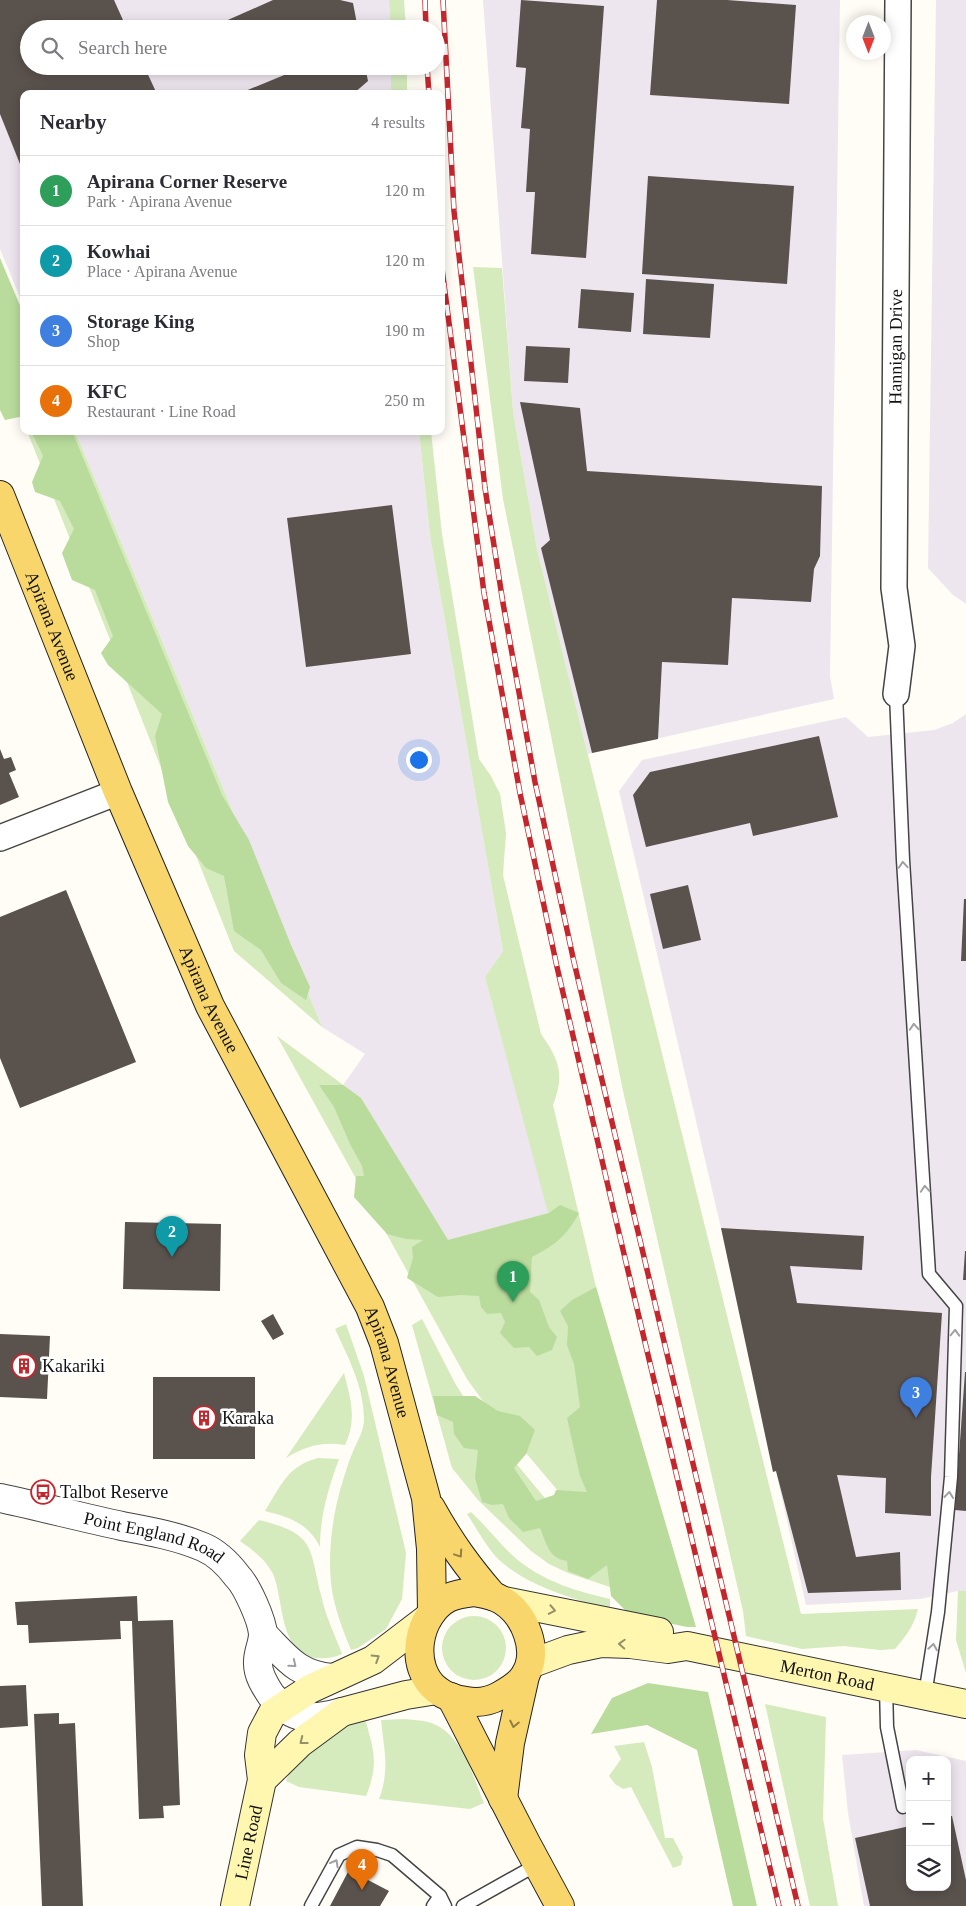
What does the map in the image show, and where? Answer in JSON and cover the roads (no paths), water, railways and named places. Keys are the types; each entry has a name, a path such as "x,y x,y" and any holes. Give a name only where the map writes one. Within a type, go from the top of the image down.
{"main road":[{"name":"Apirana Avenue","path":"0,495 118,792 210,1006 370,1307 384,1342 426,1498 432,1565 430,1615"},
{"name":"Apirana Avenue","path":"426,1498 446,1535 469,1568 498,1598"},
{"path":"281,1706 332,1678 354,1670 373,1660 430,1615 448,1598 474,1592 498,1598 522,1619 529,1637 527,1670 510,1743 503,1798"},
{"name":"Merton Road","path":"498,1598 670,1634 687,1646"},
{"path":"430,1615 420,1639 420,1658 427,1676 444,1694 503,1798 560,1906"},
{"name":"Merton Road","path":"527,1670 568,1650 601,1643 630,1644 668,1650 687,1646 966,1704"},
{"path":"262,1780 300,1743 342,1712 406,1695 444,1694 455,1700 474,1703 492,1700 509,1691 527,1670"},
{"name":"Line Road","path":"234,1906 262,1780 259,1755 262,1733 272,1714 281,1706"}],"street":[{"name":"Hannigan Drive","path":"896,694 902,646 894,588 898,0"},
{"path":"0,838 118,792"},
{"name":"Point England Road","path":"0,1498 172,1537 203,1547 218,1555 244,1584 257,1613 263,1634 296,1667 320,1677 332,1678"},
{"name":"Point England Road","path":"263,1634 258,1654 258,1670 268,1690 281,1706"},
{"path":"281,1706 292,1714 300,1716 318,1717 342,1712"}],"lane":[{"path":"896,694 902,860 929,1274 956,1306 951,1477 938,1612 925,1695"},
{"path":"886,1687 887,1727 902,1807"},
{"path":"311,1906 339,1855 356,1847 377,1850 392,1855 439,1903"},
{"path":"463,1906 538,1864"}],"railway":[{"path":"425,0 426,20"},
{"path":"443,0 444,20"},
{"path":"445,38 454,211 485,488 503,603 535,782 574,962 798,1906"},
{"path":"428,75 429,90"},
{"path":"445,292 484,593 520,793 557,967 779,1906"}],"place":[{"name":"Kowhai","path":"172,1257"},
{"name":"Apirana Corner Reserve","path":"513,1302"},
{"name":"Kakariki","path":"24,1366"},
{"name":"Karaka","path":"204,1418"},
{"name":"Storage King","path":"916,1418"},
{"name":"Talbot Reserve","path":"43,1492"},
{"name":"KFC","path":"362,1890"}]}
